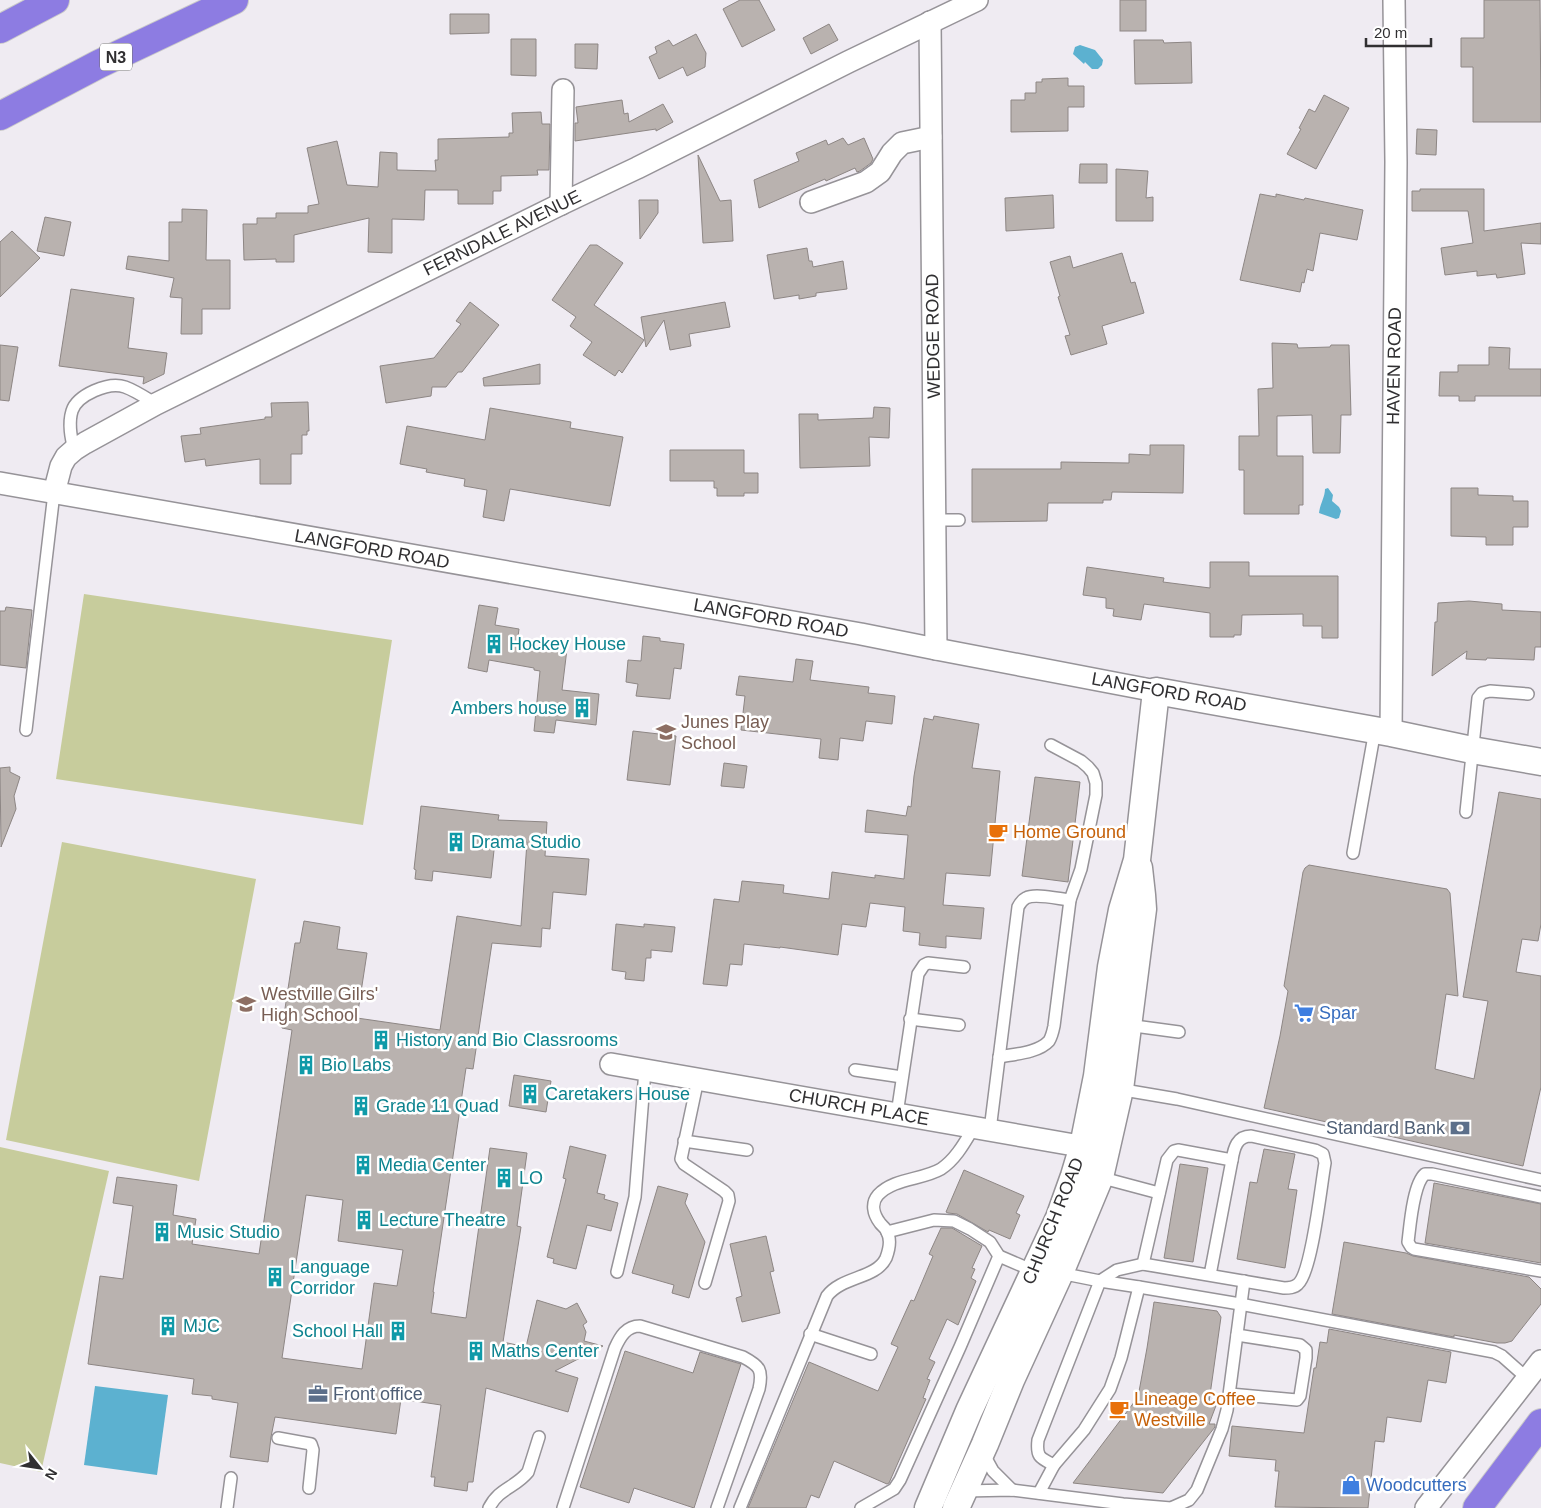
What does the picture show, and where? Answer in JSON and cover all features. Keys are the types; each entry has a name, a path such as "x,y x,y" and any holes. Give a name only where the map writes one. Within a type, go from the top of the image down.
{"highway":[{"path":"0,29 55,0"},
{"name":"N3","path":"0,116 100,64 234,0"},
{"path":"1477,1508 1541,1423"},
{"path":"1498,1508 1541,1444"}],"street":[{"name":"FERNDALE AVENUE","path":"54,493 61,466 66,457 74,450 156,404 977,0"},
{"name":"HAVEN ROAD","path":"1383,732 1396,162 1394,0"},
{"name":"WEDGE ROAD","path":"930,22 936,650"},
{"path":"561,204 563,90"},
{"path":"811,202 866,182 880,172 892,153 902,143 931,137"},
{"name":"LANGFORD ROAD","path":"0,483 861,634 936,650 1541,762"},
{"name":"CHURCH ROAD","path":"1108,1087 1103,1021 1122,910 1137,860 1156,690"},
{"name":"CHURCH ROAD","path":"960,1500 1011,1380 1060,1273 1088,1174 1108,1087 1129,1025 1142,910 1137,860"},
{"name":"CHURCH PLACE","path":"611,1064 1095,1148"},
{"name":"CHURCH ROAD","path":"928,1508 969,1411 1059,1218 1088,1174"},
{"path":"1426,1508 1541,1361"}],"lane":[{"path":"74,450 70,428 72,410 78,401 88,394 114,385 124,386 156,404"},
{"path":"26,730 54,493"},
{"path":"935,520 959,520"},
{"path":"1466,812 1478,698 1482,693 1490,691 1528,694"},
{"path":"1353,853 1367,776 1383,732"},
{"path":"999,1057 1034,1050 1044,1046 1051,1037 1070,900 1083,862 1096,796 1096,783 1093,773 1088,767 1081,761 1051,746"},
{"path":"740,1508 823,1302 832,1289 839,1284 866,1274 879,1267 884,1261 889,1247 887,1232 879,1222 874,1210 874,1202 877,1196 890,1187 930,1174 942,1168 982,1129 999,1057 1018,907 1021,901 1026,897 1033,896 1070,900"},
{"path":"897,1114 916,978 920,969 924,965 935,963 964,967"},
{"path":"910,1019 959,1025"},
{"path":"1103,1021 1179,1032"},
{"path":"616,1272 635,1197 646,1070"},
{"path":"855,1070 902,1077"},
{"path":"698,1079 681,1159 684,1164 724,1191 728,1195 729,1200 705,1283"},
{"path":"1108,1087 1177,1099 1541,1180"},
{"path":"1054,1465 1038,1455 1038,1440 1100,1281 1116,1270 1143,1264 1284,1288 1293,1288 1299,1284 1309,1263 1324,1172 1325,1157 1323,1154 1315,1150 1245,1136 1237,1143 1210,1275"},
{"path":"684,1141 747,1150"},
{"path":"1143,1264 1168,1160 1174,1151 1178,1150 1232,1160"},
{"path":"1088,1174 1159,1193"},
{"path":"1541,1197 1425,1174 1421,1177 1417,1187 1408,1242 1414,1248 1541,1271"},
{"path":"887,1232 934,1220 954,1221 990,1242 999,1256 1034,1271"},
{"path":"861,1508 894,1489 900,1480 999,1256"},
{"path":"1060,1273 1240,1304 1494,1352 1502,1356 1528,1379"},
{"path":"960,1500 1012,1490 1122,1506 1171,1508 1189,1500 1197,1490 1222,1429 1230,1394 1244,1281"},
{"path":"1039,1493 1054,1465 1084,1430 1110,1389 1121,1358 1139,1287"},
{"path":"563,1508 615,1348 628,1328 640,1326 743,1357 758,1366 761,1372 759,1389 717,1508"},
{"path":"810,1334 871,1354"},
{"path":"1230,1394 1297,1400 1300,1396 1306,1358 1306,1350 1300,1345 1237,1336"},
{"path":"278,1438 311,1444 313,1450 309,1488"},
{"path":"489,1508 496,1496 524,1477 528,1472 539,1438"},
{"path":"982,1451 993,1471 1012,1490"},
{"path":"227,1508 232,1478"}],"green space":[{"path":"84,594 392,640 363,825 56,779"},
{"path":"62,842 256,879 199,1181 6,1140"},
{"path":"0,1147 109,1171 41,1472 0,1463"}],"water":[{"path":"1080,45 1095,50 1103,60 1102,65 1098,69 1092,69 1073,54 1075,47"},
{"path":"1328,488 1333,495 1332,501 1341,511 1339,518 1336,519 1319,513 1325,489"},
{"path":"95,1386 168,1395 157,1475 84,1465"}],"building":[{"path":"740,0 759,0 775,30 742,47 723,9"},
{"path":"1120,0 1146,0 1146,31 1120,31"},
{"path":"1484,0 1540,0 1541,122 1473,122 1473,67 1461,67 1461,38 1484,38"},
{"path":"450,14 489,14 489,33 450,34"},
{"path":"829,24 838,40 811,54 803,38"},
{"path":"696,34 706,53 705,67 687,76 683,67 659,79 649,57 657,53 655,47 669,40 673,46"},
{"path":"511,39 536,39 536,76 511,75"},
{"path":"1134,40 1163,40 1164,43 1191,42 1192,83 1135,84"},
{"path":"575,44 598,44 597,69 575,68"},
{"path":"1068,78 1068,86 1084,86 1084,107 1068,107 1068,131 1011,132 1011,100 1025,100 1025,93 1036,93 1036,82 1042,82 1042,79"},
{"path":"1324,95 1349,108 1316,169 1287,154 1301,129 1299,128 1309,109 1315,112"},
{"path":"622,100 624,114 628,113 629,122 663,104 673,122 656,131 656,129 575,141 575,123 578,123 576,107"},
{"path":"541,112 542,124 550,124 549,170 537,170 538,175 501,176 501,191 493,191 493,204 458,204 458,190 425,190 424,220 392,219 392,253 368,252 369,218 294,235 294,262 276,262 276,259 244,260 243,224 257,224 257,218 276,218 276,213 308,213 308,206 319,204 307,148 337,141 347,185 378,187 380,152 397,153 397,170 436,171 435,160 438,160 438,139 509,137 509,133 513,133 512,113"},
{"path":"1417,129 1437,130 1436,155 1416,154"},
{"path":"843,138 848,145 864,138 873,159 871,163 860,171 857,172 855,168 759,208 754,180 799,161 796,153 826,140 828,145"},
{"path":"698,155 720,201 731,200 733,241 703,243"},
{"path":"1080,164 1107,164 1107,183 1079,183"},
{"path":"1116,169 1148,171 1146,198 1153,197 1153,221 1116,221"},
{"path":"1420,189 1484,189 1484,231 1541,223 1541,244 1521,243 1525,274 1497,278 1496,274 1477,276 1477,271 1445,275 1441,248 1473,243 1468,211 1412,211 1412,191 1420,191"},
{"path":"1260,194 1276,197 1276,194 1304,200 1305,198 1363,210 1357,240 1320,233 1313,271 1307,269 1300,292 1240,280"},
{"path":"1053,195 1054,228 1006,231 1005,198"},
{"path":"639,200 658,200 658,213 640,239"},
{"path":"182,209 207,210 206,260 230,260 230,309 202,309 202,334 181,334 182,298 170,297 174,278 126,269 128,256 169,261 169,222 182,222"},
{"path":"45,217 71,222 64,256 37,251"},
{"path":"12,231 40,258 0,297 0,242"},
{"path":"590,245 597,245 623,263 594,305 644,340 622,373 619,370 615,376 583,355 592,342 570,326 576,317 552,300"},
{"path":"807,248 809,261 812,261 813,267 843,261 847,289 816,293 816,296 799,299 799,295 774,299 767,255"},
{"path":"1122,253 1131,283 1135,282 1144,313 1102,326 1107,344 1071,355 1065,336 1070,335 1058,297 1060,296 1050,262 1070,256 1073,268"},
{"path":"71,289 134,298 128,348 167,353 164,374 143,384 144,377 59,366"},
{"path":"470,302 499,325 462,372 458,372 446,387 432,387 431,396 386,403 380,366 434,358 461,324 456,321"},
{"path":"725,302 730,327 689,334 691,346 670,350 664,320 646,347 641,317"},
{"path":"1272,343 1297,344 1298,348 1349,345 1351,415 1341,415 1340,453 1313,453 1312,415 1277,416 1277,456 1303,456 1303,505 1299,505 1299,514 1244,514 1244,470 1239,470 1239,436 1259,436 1258,389 1273,388"},
{"path":"0,345 18,347 9,401 0,400"},
{"path":"1489,347 1510,348 1509,369 1541,369 1541,396 1475,396 1475,401 1459,401 1459,396 1439,396 1440,372 1458,372 1458,365 1489,365"},
{"path":"540,364 540,384 484,386 483,378"},
{"path":"308,402 309,431 307,431 307,435 302,435 302,454 291,454 291,484 260,484 260,459 206,466 205,459 185,462 181,436 201,434 200,428 272,417 271,403"},
{"path":"874,407 890,408 889,438 869,437 870,466 800,468 799,414 818,414 818,420 873,418"},
{"path":"490,408 571,422 570,428 623,437 610,506 510,489 504,521 483,517 487,490 464,486 465,479 426,472 427,469 400,464 407,426 485,440"},
{"path":"1150,445 1184,445 1183,493 1112,492 1111,500 1103,500 1103,503 1048,503 1047,521 972,522 972,469 1061,469 1061,462 1129,463 1129,454 1150,455"},
{"path":"670,450 744,450 744,473 758,473 758,493 744,493 744,496 717,496 717,488 714,488 714,481 670,481"},
{"path":"1451,488 1478,488 1478,495 1513,496 1513,501 1528,501 1528,527 1513,527 1513,545 1486,545 1486,537 1451,536"},
{"path":"1210,562 1249,562 1249,576 1338,576 1338,638 1322,638 1322,626 1303,626 1303,614 1242,615 1241,635 1234,635 1234,637 1210,637 1210,613 1144,604 1141,620 1113,616 1114,609 1106,608 1106,598 1083,595 1087,567 1164,578 1163,582 1210,588"},
{"path":"1469,601 1502,604 1502,610 1541,612 1541,647 1535,647 1534,660 1466,659 1467,651 1432,676 1438,603"},
{"path":"479,605 498,608 495,625 519,629 517,644 567,649 562,690 599,694 596,725 556,720 554,733 534,731 540,671 534,670 534,668 489,660 487,672 468,668"},
{"path":"6,607 32,610 26,668 0,665 0,611 5,611"},
{"path":"643,636 660,638 660,641 684,644 681,669 674,668 670,699 636,696 638,684 626,682 628,660 641,661"},
{"path":"796,659 813,661 810,680 869,687 868,693 895,696 892,724 866,721 863,741 840,738 838,760 819,758 821,739 741,730 745,696 736,695 739,676 793,682"},
{"path":"934,716 979,724 972,768 1000,771 990,876 946,873 943,905 984,908 981,939 946,936 946,948 919,945 920,933 903,931 905,907 870,903 866,927 842,924 838,955 744,944 742,965 730,964 727,986 703,984 714,899 739,902 742,881 784,885 783,893 829,899 832,872 875,878 875,875 904,879 908,835 865,832 867,810 906,816 908,806 911,807 914,776 924,718 933,720"},
{"path":"633,731 676,736 670,785 627,780"},
{"path":"724,763 747,766 744,788 721,786"},
{"path":"10,767 10,772 20,777 14,796 16,809 1,847 0,768"},
{"path":"1035,777 1080,782 1068,882 1022,876"},
{"path":"1499,792 1541,799 1541,924 1538,941 1522,939 1516,972 1541,976 1541,1087 1523,1166 1264,1108 1288,991 1284,986 1303,872 1309,865 1447,889 1450,893 1458,996 1446,994 1435,1069 1474,1079 1488,1001 1463,997"},
{"path":"421,806 499,815 498,820 547,822 545,856 589,859 586,895 553,892 550,929 542,928 541,947 492,943 473,1069 466,1068 431,1313 466,1318 490,1148 527,1153 517,1226 521,1227 503,1342 526,1347 537,1300 566,1309 577,1303 587,1322 583,1325 586,1332 584,1341 603,1346 555,1371 578,1378 568,1412 486,1388 473,1482 468,1482 467,1491 434,1486 435,1477 431,1477 441,1405 401,1399 396,1434 275,1417 268,1462 230,1457 238,1403 212,1399 212,1396 192,1394 194,1379 88,1364 100,1276 123,1279 133,1206 113,1203 117,1177 177,1185 173,1215 196,1219 192,1244 259,1254 292,1030 282,1028 295,943 300,943 304,921 340,927 337,949 367,953 357,1018 440,1030 457,916 521,926 527,842 495,841 491,878 433,871 432,881 415,879 416,870 414,869","holes":["306,1195 343,1200 338,1241 403,1250 397,1286 374,1283 362,1369 282,1358"]},
{"path":"616,924 644,927 644,924 675,927 672,952 651,950 651,958 646,958 644,981 625,979 626,972 612,970"},
{"name":"Caretakers House","path":"514,1075 551,1081 546,1112 509,1106"},
{"path":"570,1146 606,1155 597,1193 605,1195 604,1199 618,1203 611,1231 587,1225 576,1269 553,1263 554,1259 547,1257 566,1179 563,1178"},
{"path":"1264,1149 1295,1154 1288,1189 1297,1190 1285,1268 1237,1259 1250,1182 1257,1183"},
{"path":"1180,1164 1208,1168 1193,1262 1164,1258"},
{"path":"964,1170 1024,1196 1016,1213 1020,1215 1010,1239 989,1230 988,1232 957,1214 946,1212"},
{"path":"1434,1183 1541,1204 1541,1263 1425,1243"},
{"path":"658,1186 688,1194 685,1203 705,1242 689,1298 672,1293 674,1285 632,1273"},
{"path":"941,1228 952,1228 982,1246 972,1268 975,1269 971,1278 976,1281 958,1325 947,1319 929,1359 935,1362 927,1379 930,1380 923,1398 926,1399 889,1483 887,1484 834,1461 819,1498 811,1495 806,1508 748,1508 809,1362 878,1391 898,1347 891,1344 911,1300 914,1301 933,1256 929,1254"},
{"path":"766,1236 774,1271 770,1272 780,1313 742,1322 736,1298 742,1296 730,1244"},
{"path":"1344,1242 1529,1277 1541,1289 1541,1304 1512,1341 1505,1343 1454,1335 1454,1337 1332,1314"},
{"path":"1154,1302 1217,1311 1221,1317 1209,1402 1217,1403 1209,1424 1215,1424 1215,1427 1163,1493 1073,1483 1138,1397"},
{"path":"1329,1329 1451,1352 1446,1383 1428,1380 1421,1422 1387,1417 1384,1442 1375,1441 1368,1508 1275,1507 1279,1471 1275,1471 1276,1460 1229,1456 1232,1426 1304,1433 1320,1342 1327,1343"},
{"path":"625,1351 693,1373 700,1352 741,1364 694,1508 634,1488 629,1503 580,1487"}],"place":[{"name":"Hockey House","path":"494,644"},
{"name":"Ambers house","path":"582,708"},
{"name":"Junes Play School","path":"666,732"},
{"name":"Home Ground","path":"998,832"},
{"name":"Drama Studio","path":"456,842"},
{"name":"Westville Gilrs' High School","path":"246,1004"},
{"name":"Spar","path":"1304,1013"},
{"name":"History and Bio Classrooms","path":"381,1040"},
{"name":"Bio Labs","path":"306,1065"},
{"name":"Caretakers House","path":"530,1094"},
{"name":"Grade 11 Quad","path":"361,1106"},
{"name":"Standard Bank","path":"1460,1128"},
{"name":"Media Center","path":"363,1165"},
{"name":"LO","path":"504,1178"},
{"name":"Lecture Theatre","path":"364,1220"},
{"name":"Music Studio","path":"162,1232"},
{"name":"Language Corridor","path":"275,1277"},
{"name":"MJC","path":"168,1326"},
{"name":"School Hall","path":"398,1331"},
{"name":"Maths Center","path":"476,1351"},
{"name":"Front office","path":"318,1394"},
{"name":"Lineage Coffee Westville","path":"1119,1409"},
{"name":"Woodcutters","path":"1351,1485"}]}
